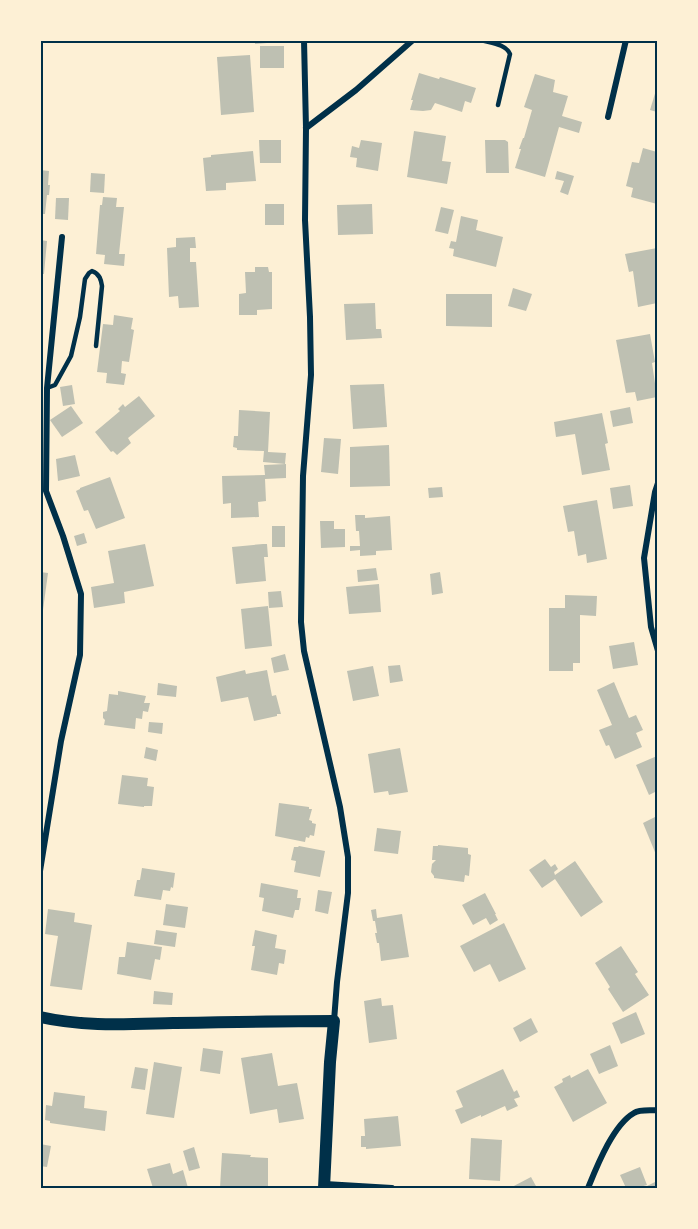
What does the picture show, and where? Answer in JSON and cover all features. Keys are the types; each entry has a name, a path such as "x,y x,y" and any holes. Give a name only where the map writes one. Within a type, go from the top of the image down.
{"main road":[{"path":"40,1017 65,1023 119,1024 334,1021 324,1186"}],"street":[{"path":"304,40 305,220 311,375 303,476 301,622 304,651 340,807 348,857 348,893 334,1021"},
{"path":"306,128 356,90 413,40"},
{"path":"608,117 626,40"},
{"path":"40,871 61,741 80,655 81,594 46,491 48,387 62,237"},
{"path":"657,483 644,558 651,627 657,651"},
{"path":"588,1188 601,1157 619,1127 636,1112 657,1110"},
{"path":"324,1186 392,1188"}],"lane":[{"path":"482,40 504,47 510,54 498,105"},
{"path":"48,387 55,385 70,356 80,317 85,279 92,271 100,277 102,286 96,346"}],"building":[{"path":"255,40 279,40 279,42 255,44"},
{"path":"260,46 284,46 284,68 260,68"},
{"path":"250,55 254,112 221,115 217,57"},
{"path":"419,73 476,88 471,103 465,101 462,112 435,103 431,110 410,110"},
{"path":"535,74 555,80 553,92 568,96 562,116 582,122 579,133 559,127 545,177 515,168 532,110 524,107"},
{"path":"657,87 657,112 650,110"},
{"path":"414,131 446,136 442,161 451,162 447,184 407,177"},
{"path":"259,140 281,140 281,163 260,163"},
{"path":"361,140 382,143 378,171 356,167 357,158 350,157 352,146 359,148"},
{"path":"485,140 508,142 509,173 486,173"},
{"path":"643,148 657,152 657,204 631,197 633,188 626,186 632,162 639,163"},
{"path":"253,151 256,181 226,183 226,190 206,191 203,158 211,157 211,155"},
{"path":"40,170 49,171 48,185 50,185 45,214 40,214"},
{"path":"557,171 574,176 568,195 560,192 564,181 555,179"},
{"path":"91,173 105,174 104,193 90,192"},
{"path":"103,197 117,198 116,207 124,207 119,254 125,254 124,266 104,264 105,255 96,254 100,205 102,205"},
{"path":"56,198 69,198 68,220 55,219"},
{"path":"265,204 284,204 284,225 265,225"},
{"path":"372,204 373,234 338,235 337,205"},
{"path":"441,207 454,210 448,234 435,231"},
{"path":"461,216 478,220 476,230 503,237 496,267 453,256 454,249 449,248 451,241 456,242"},
{"path":"195,237 196,248 190,248 190,262 196,262 199,307 179,308 178,296 169,297 167,248 176,247 176,238"},
{"path":"40,240 47,241 44,274 40,274"},
{"path":"657,248 657,303 638,307 633,271 629,272 625,254"},
{"path":"255,267 268,267 269,272 272,272 272,309 257,310 257,315 239,315 239,294 246,293 245,272 255,272"},
{"path":"513,288 532,294 526,311 508,306"},
{"path":"446,294 492,294 492,327 446,326"},
{"path":"375,303 376,329 381,329 382,338 346,340 344,304"},
{"path":"114,315 133,318 131,329 134,330 129,362 122,361 121,373 126,374 124,385 106,383 107,373 97,372 103,324 113,325"},
{"path":"650,334 655,362 652,363 657,397 637,401 635,392 626,393 616,340"},
{"path":"384,384 387,427 353,429 350,385"},
{"path":"72,385 75,404 63,406 60,387"},
{"path":"139,396 155,416 128,438 131,443 117,455 111,452 95,432 120,411 118,409 123,404 125,407"},
{"path":"71,406 83,423 62,437 50,420"},
{"path":"630,407 633,423 613,427 610,411"},
{"path":"239,410 270,412 268,452 286,453 285,464 263,462 264,451 237,450 233,447 234,436 238,436"},
{"path":"602,413 610,470 582,475 575,434 556,437 554,422"},
{"path":"324,438 341,439 338,474 321,472"},
{"path":"389,445 390,486 350,487 350,447"},
{"path":"75,455 80,476 58,481 56,459"},
{"path":"286,464 286,478 265,479 266,501 258,502 259,517 231,518 231,503 223,504 222,476 265,475 264,465"},
{"path":"110,477 125,518 96,529 88,510 84,511 76,491"},
{"path":"630,485 633,506 613,509 610,488"},
{"path":"442,487 443,497 429,498 428,488"},
{"path":"597,500 607,559 587,563 586,554 578,556 574,531 568,532 563,506"},
{"path":"355,515 365,515 365,518 390,516 392,550 376,551 376,555 360,556 360,550 350,551 350,546 360,546"},
{"path":"320,521 334,521 334,529 345,529 345,547 321,548"},
{"path":"272,526 285,526 285,547 272,547"},
{"path":"84,533 87,543 77,546 74,536"},
{"path":"145,544 154,586 124,592 125,603 94,608 91,587 114,583 108,551"},
{"path":"267,544 268,557 264,557 266,581 236,584 232,547"},
{"path":"376,568 378,580 358,582 357,570"},
{"path":"40,572 48,573 43,610 40,610"},
{"path":"440,572 443,593 432,595 430,574"},
{"path":"379,584 381,612 349,614 346,587"},
{"path":"281,591 283,607 269,608 268,592"},
{"path":"565,595 597,596 596,616 580,615 580,663 573,663 573,671 549,671 549,608 565,608"},
{"path":"268,606 272,646 245,649 241,609"},
{"path":"634,642 638,665 613,669 609,646"},
{"path":"285,654 289,670 274,673 271,658"},
{"path":"400,665 403,681 390,683 388,666"},
{"path":"373,666 379,696 353,701 347,671"},
{"path":"245,670 246,674 267,670 272,696 276,695 281,714 254,721 248,697 221,702 216,677"},
{"path":"614,682 629,718 636,715 643,730 636,733 642,747 615,759 599,730 612,725 597,690"},
{"path":"158,683 177,686 176,697 157,695"},
{"path":"118,691 146,696 144,703 150,703 148,712 143,711 142,719 136,718 135,729 104,725 103,712 107,711 109,694 118,695"},
{"path":"149,722 163,723 162,734 148,732"},
{"path":"146,747 158,750 156,761 144,758"},
{"path":"400,748 408,792 389,795 388,791 374,793 368,754"},
{"path":"657,756 657,791 649,795 636,765"},
{"path":"122,775 148,778 147,786 154,787 152,806 118,804"},
{"path":"279,803 312,809 309,820 316,824 314,836 306,837 305,842 275,836"},
{"path":"657,816 657,857 643,823"},
{"path":"377,828 401,831 398,854 374,851"},
{"path":"433,846 468,848 468,854 471,855 469,876 465,875 464,882 434,878 431,872 432,864 436,860 432,860"},
{"path":"294,847 325,851 320,877 294,872 296,861 291,860"},
{"path":"545,859 551,867 555,864 558,869 554,872 555,875 575,861 603,902 581,917 555,879 542,888 529,870"},
{"path":"142,868 175,873 173,888 171,887 170,891 163,890 161,900 134,896"},
{"path":"261,883 298,890 297,898 301,898 299,910 295,910 293,918 262,911 264,898 259,897"},
{"path":"318,890 332,892 328,914 315,911"},
{"path":"485,893 498,920 490,925 486,918 473,925 462,905"},
{"path":"166,904 188,907 185,928 163,925"},
{"path":"48,909 75,913 74,922 92,925 82,990 50,986 58,936 45,934"},
{"path":"376,909 377,918 402,914 409,957 381,961 375,921 373,921 371,910"},
{"path":"504,923 526,969 499,982 490,964 474,972 460,946"},
{"path":"156,930 177,933 175,947 154,944"},
{"path":"255,930 277,935 275,948 286,950 284,964 279,963 277,975 251,970"},
{"path":"127,942 162,947 160,960 155,959 151,980 117,974 119,957 125,957"},
{"path":"621,946 638,972 635,974 649,995 623,1012 595,963"},
{"path":"154,991 173,993 172,1005 153,1004"},
{"path":"381,998 382,1006 393,1005 397,1039 369,1043 364,1001"},
{"path":"636,1012 645,1034 621,1044 612,1023"},
{"path":"531,1018 538,1032 520,1042 513,1028"},
{"path":"610,1045 618,1066 599,1074 590,1054"},
{"path":"203,1048 223,1051 220,1074 200,1071"},
{"path":"272,1053 278,1086 297,1083 304,1119 279,1123 277,1109 250,1114 241,1058"},
{"path":"154,1062 182,1067 174,1118 146,1114"},
{"path":"135,1067 148,1069 145,1090 131,1088"},
{"path":"503,1069 514,1092 517,1090 520,1097 514,1099 518,1106 507,1111 505,1106 461,1124 455,1110 463,1107 456,1091"},
{"path":"588,1069 607,1103 573,1122 554,1087 563,1082 562,1079 570,1075 571,1078"},
{"path":"54,1092 85,1096 84,1108 107,1111 105,1131 50,1123 45,1120 46,1105 52,1106"},
{"path":"398,1116 401,1146 366,1149 366,1147 361,1147 361,1136 365,1136 364,1119"},
{"path":"471,1138 502,1140 500,1181 469,1179"},
{"path":"40,1144 51,1146 47,1167 40,1166"},
{"path":"194,1147 200,1168 189,1171 183,1151"},
{"path":"222,1153 268,1158 268,1188 220,1188"},
{"path":"170,1163 173,1174 183,1170 188,1188 153,1188 147,1169"},
{"path":"640,1167 647,1185 641,1188 626,1188 620,1175"},
{"path":"531,1177 537,1188 510,1188"},
{"path":"657,1181 657,1188 643,1188"}]}
